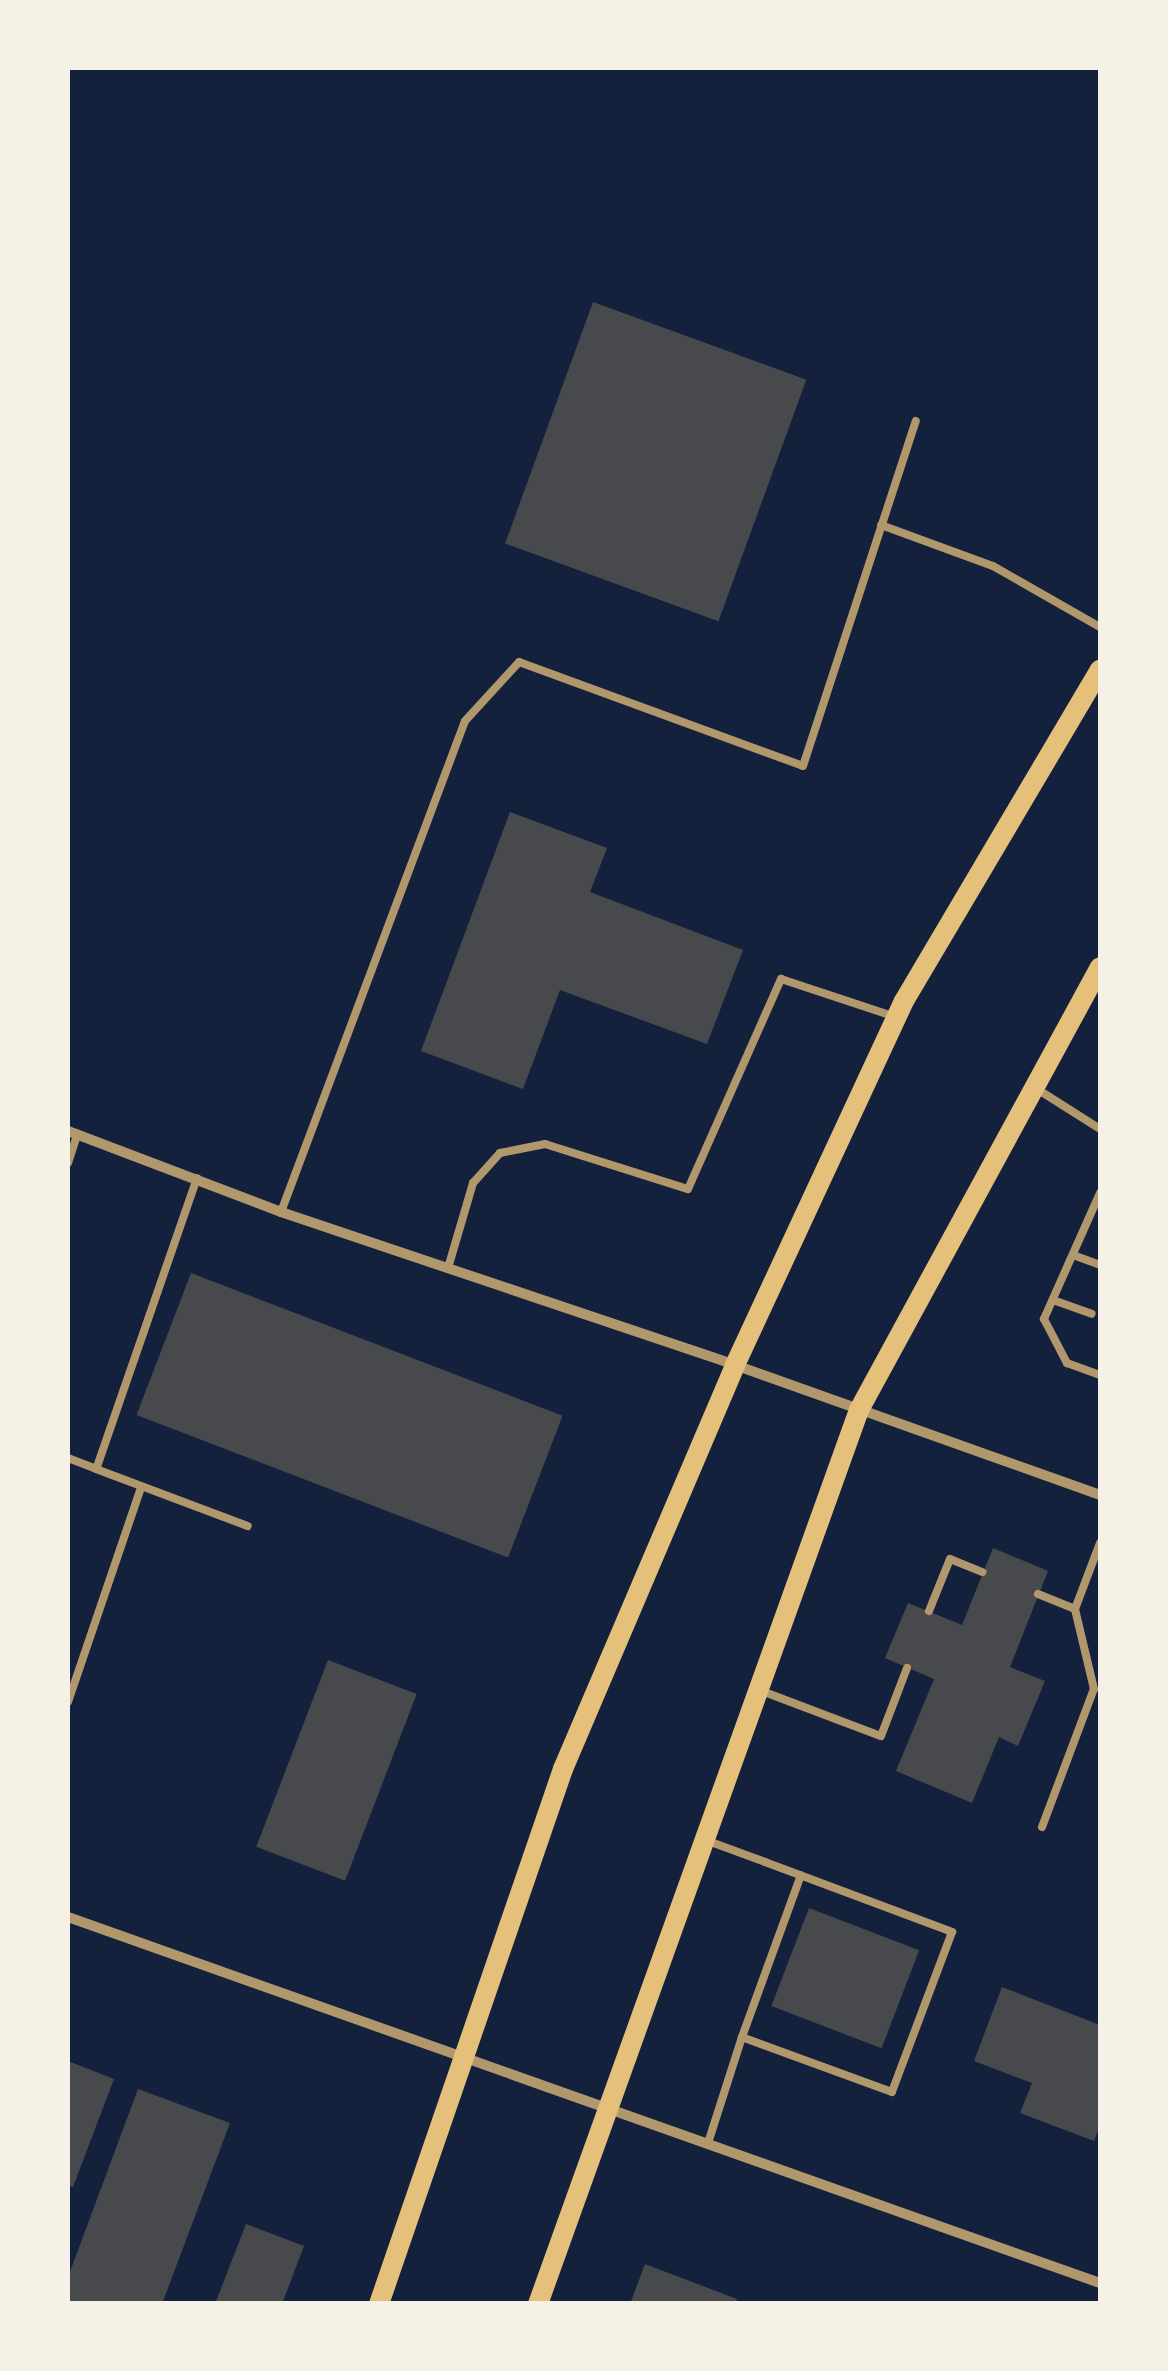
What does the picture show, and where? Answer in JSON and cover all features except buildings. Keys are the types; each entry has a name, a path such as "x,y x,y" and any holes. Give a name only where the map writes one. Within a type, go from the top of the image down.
{"main road":[{"path":"379,2304 563,1769 735,1365 896,1017 1100,670"},
{"path":"538,2304 859,1410 1100,967"}],"street":[{"path":"72,1133 282,1212 735,1365 1100,1495"},
{"path":"68,1918 1100,2283"}],"lane":[{"path":"282,1212 465,721 519,662 803,766 916,421"},
{"path":"880,526 993,566 1100,627"},
{"path":"448,1268 473,1182 500,1153 546,1144 688,1189 781,980 896,1017"},
{"path":"1036,1088 1100,1129"},
{"path":"68,1163 72,1133"},
{"path":"96,1469 197,1178"},
{"path":"1100,1193 1044,1320 1067,1364 1100,1375"},
{"path":"1073,1254 1100,1264"},
{"path":"1053,1300 1092,1314"},
{"path":"68,1458 248,1526"},
{"path":"68,1702 141,1486"},
{"path":"1042,1826 1094,1689 1076,1610 1100,1543"},
{"path":"929,1611 950,1559 983,1572"},
{"path":"1038,1594 1076,1610"},
{"path":"759,1690 881,1736 907,1668"},
{"path":"703,1839 952,1932 892,2092 742,2037"},
{"path":"708,2143 801,1876"}]}
